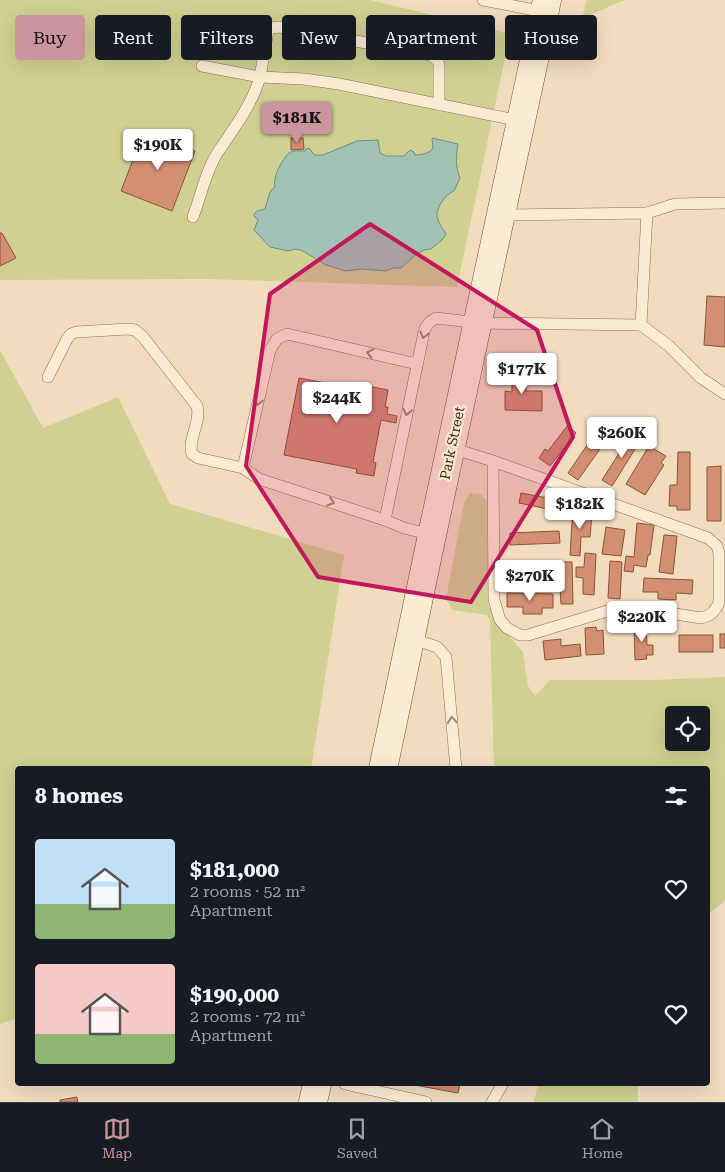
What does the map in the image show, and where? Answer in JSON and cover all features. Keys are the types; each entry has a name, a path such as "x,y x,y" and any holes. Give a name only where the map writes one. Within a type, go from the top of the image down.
{"main road":[{"name":"Park Street","path":"384,766 450,448 546,6"},
{"path":"313,1102 317,1086"}],"lane":[{"path":"483,0 546,6"},
{"path":"194,217 218,152 252,100 260,77 268,31 271,28 280,27 431,55 438,61 439,65 439,105"},
{"path":"202,66 260,77 304,79 522,121"},
{"path":"500,215 648,213 675,204 725,203"},
{"path":"641,326 648,213"},
{"path":"385,520 426,327 436,318 478,323 641,326 669,346 701,378 725,394"},
{"path":"48,377 71,334 76,332 135,330 149,344 198,408 191,447 192,454 198,458 243,468 259,479 404,528 432,535"},
{"path":"243,468 270,350 277,338 287,334 417,364"},
{"path":"450,448 493,461 701,534 717,546 719,603 715,610 707,617 701,618 632,607 614,609 528,635 513,632 500,620 494,600 493,461"},
{"path":"411,638 437,647 446,657 456,766"},
{"path":"354,1086 426,1102"},
{"path":"492,1102 501,1086"}],"highlighted area":[{"path":"370,224 537,330 573,437 471,602 318,577 246,466 270,294"}],"green space":[{"path":"0,0 370,0 432,15 366,15 366,60 495,60 495,30 505,33 505,58 457,287 207,279 0,280"},
{"path":"587,0 625,0 589,15 583,15"},
{"path":"0,350 43,428 118,397 170,504 344,555 311,766 15,766 15,1019 0,1024"},
{"path":"470,493 481,494 487,501 488,605 495,619 523,652 528,686 535,696 550,680 654,680 725,677 725,901 710,912 710,766 494,766 490,620 486,615 453,610 446,599 464,503"},
{"path":"538,1086 638,1086 638,1102 534,1102"}],"shaded area":[{"path":"432,138 458,144 456,161 460,178 454,191 443,201 437,212 440,225 446,234 443,239 431,249 424,250 414,256 401,268 393,268 386,271 362,269 346,271 326,265 301,250 288,251 270,247 254,230 258,220 254,216 257,211 265,209 270,192 275,186 274,182 279,168 291,152 305,151 307,148 314,155 323,155 357,141 378,140 380,153 386,156 404,156 410,150 417,155 431,151 433,147"}],"building":[{"path":"144,131 195,151 172,211 121,191"},
{"path":"291,138 303,138 304,149 291,150"},
{"path":"0,233 2,233 16,258 0,266"},
{"path":"707,296 725,297 725,347 704,345"},
{"path":"512,369 526,369 526,391 542,391 542,411 505,410 505,391 512,392"},
{"path":"299,378 351,388 352,383 388,390 385,407 388,407 387,414 397,416 396,423 381,420 373,462 376,463 374,476 356,473 357,469 284,455"},
{"path":"568,425 576,433 550,466 539,458 545,449 548,451"},
{"path":"632,433 642,438 612,486 602,480"},
{"path":"594,435 605,442 578,480 568,473"},
{"path":"649,446 666,456 661,463 664,465 645,495 626,484"},
{"path":"678,452 690,452 690,510 677,510 677,506 669,506 670,485 677,485"},
{"path":"721,466 721,521 707,521 707,467"},
{"path":"521,493 564,501 562,512 519,503"},
{"path":"573,507 583,508 582,513 592,514 590,537 581,537 580,556 570,555"},
{"path":"637,523 654,525 650,555 648,555 646,567 634,565 633,572 624,571 626,556 634,557"},
{"path":"606,527 625,530 621,556 602,554"},
{"path":"559,531 560,543 510,545 510,533"},
{"path":"664,535 677,536 673,574 659,572"},
{"path":"585,553 596,554 594,595 583,594 583,578 576,577 576,567 584,567"},
{"path":"610,561 622,562 620,599 608,598"},
{"path":"561,562 572,562 573,604 561,604 560,588 555,588 555,577 561,577"},
{"path":"548,565 549,578 504,581 503,567"},
{"path":"644,578 693,580 692,594 676,593 676,600 658,599 658,592 643,592"},
{"path":"507,593 553,594 553,608 542,608 542,614 523,614 523,607 507,607"},
{"path":"634,624 646,624 647,645 653,645 653,655 646,655 647,659 635,660"},
{"path":"596,627 597,631 603,630 604,654 586,655 585,628"},
{"path":"720,634 725,634 725,648 720,648"},
{"path":"679,635 713,635 713,652 679,652"},
{"path":"561,639 561,646 580,644 581,656 545,660 543,641"},
{"path":"420,1086 460,1086 458,1093"},
{"path":"77,1097 78,1102 60,1102 60,1100"}]}
